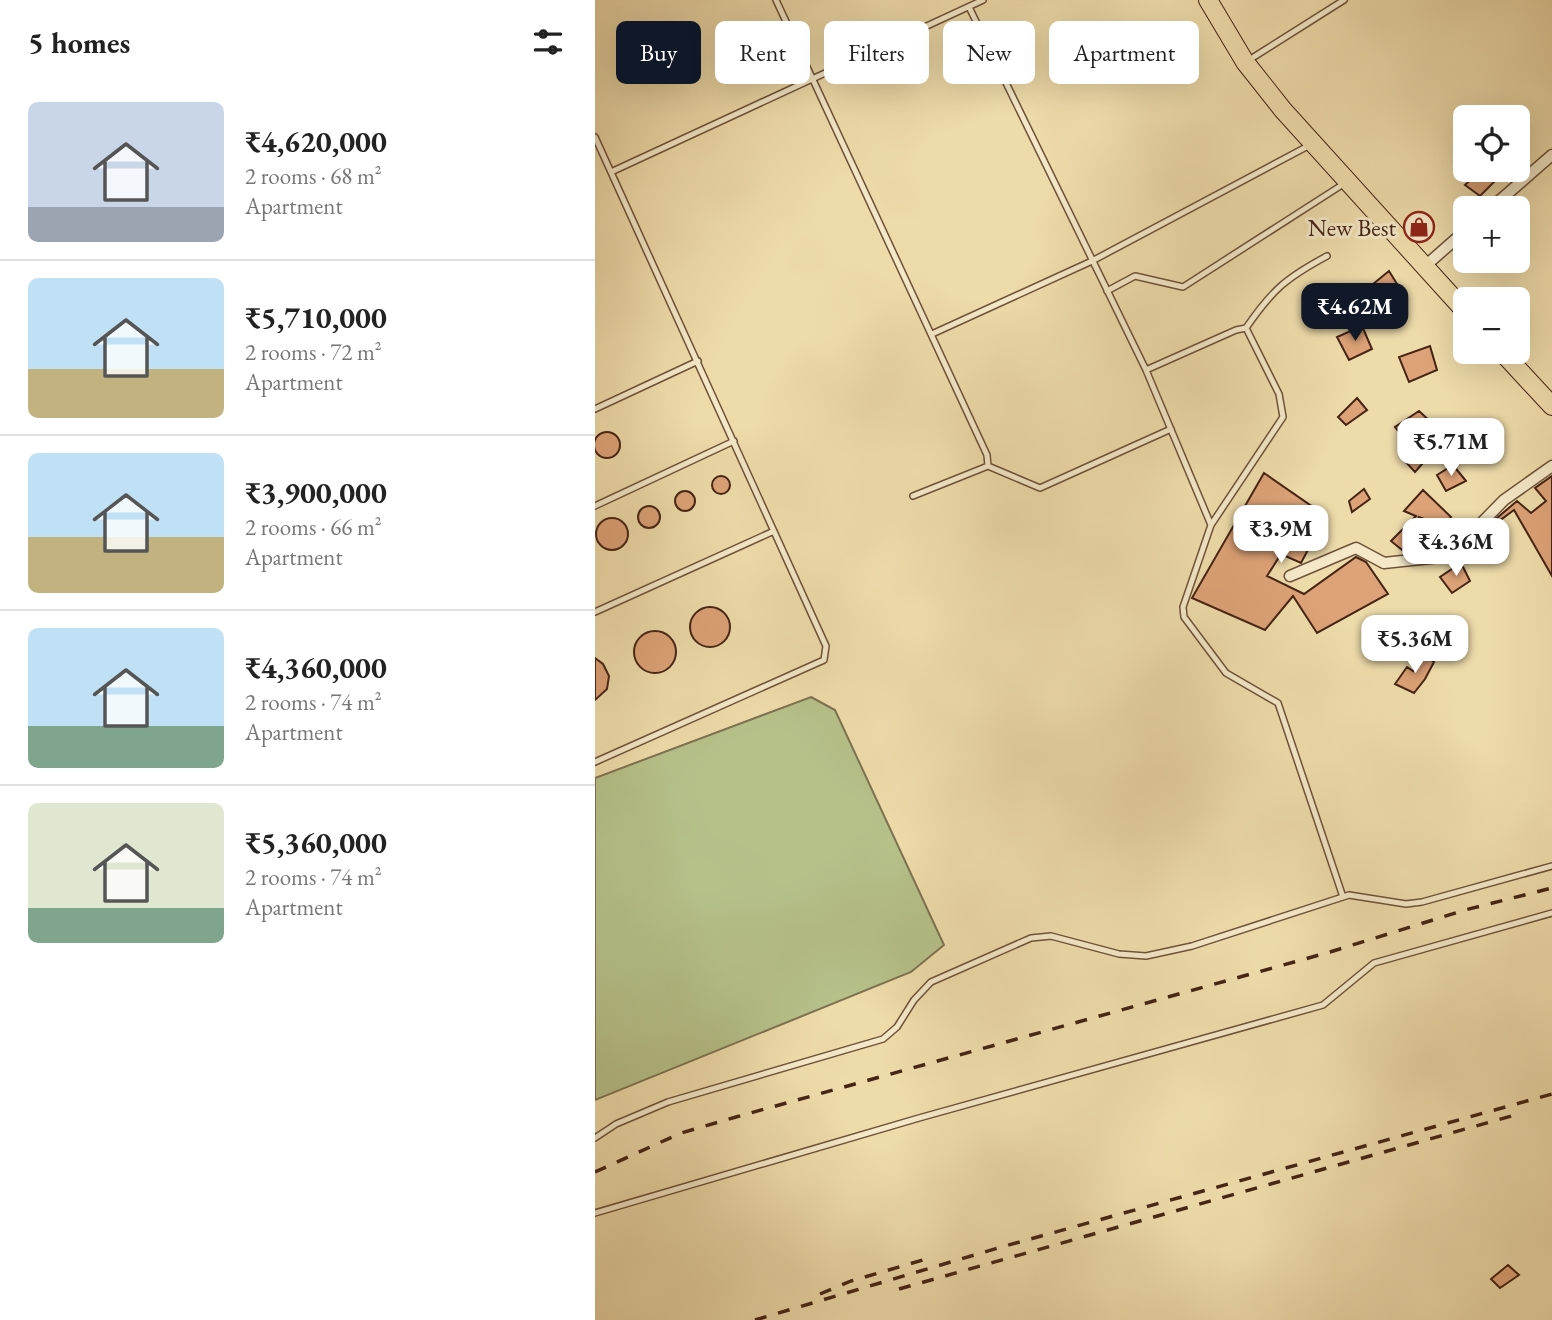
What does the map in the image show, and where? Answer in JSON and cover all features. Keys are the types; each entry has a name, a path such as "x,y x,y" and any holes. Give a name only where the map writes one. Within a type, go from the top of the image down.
{"main road":[{"path":"1208,0 1245,62 1346,182 1453,298"},
{"path":"1513,364 1552,406"}],"street":[{"path":"1505,196 1552,155"},
{"path":"1424,267 1453,242"},
{"path":"1290,576 1356,548 1384,563 1449,556 1504,500 1552,466"}],"lane":[{"path":"776,0 932,334 986,455 988,466"},
{"path":"611,172 983,0"},
{"path":"1245,62 1344,0"},
{"path":"969,7 1146,370 1211,525"},
{"path":"595,137 826,646 824,660 595,762"},
{"path":"932,334 1092,261 1313,144"},
{"path":"1107,291 1135,276 1183,287 1346,182"},
{"path":"1146,370 1246,328 1266,297 1295,273 1327,256"},
{"path":"1246,328 1279,394 1283,417 1211,525 1183,607 1184,617 1226,673 1278,703 1343,897"},
{"path":"595,409 698,361"},
{"path":"913,496 988,466 1040,488 1171,429"},
{"path":"595,506 734,441"},
{"path":"595,612 774,531"},
{"path":"595,1138 616,1124 668,1102 883,1039 897,1027 914,1000 931,982 1031,938 1063,938 1119,954 1158,955 1349,895 1406,904 1422,902 1552,866"},
{"path":"595,1213 919,1118 1323,1005 1374,963 1552,913"}],"green space":[{"path":"811,697 835,710 944,945 911,972 595,1100 595,778"}],"building":[{"path":"1468,182 1494,182 1480,196 1465,185"},
{"path":"1389,271 1397,284 1384,296 1373,284"},
{"path":"1362,326 1372,349 1349,360 1337,337"},
{"path":"1430,346 1437,370 1409,382 1399,357"},
{"path":"1357,398 1367,410 1346,425 1338,417"},
{"path":"1419,411 1435,426 1415,440 1430,455 1415,472 1404,460 1413,451 1395,427"},
{"path":"602,433 612,433 619,440 619,450 612,457 602,457 595,450 595,440"},
{"path":"1453,465 1466,481 1446,491 1437,475"},
{"path":"1264,473 1326,516 1301,563 1281,554 1267,576 1304,594 1356,557 1366,562 1388,594 1317,633 1293,596 1265,630 1192,598"},
{"path":"721,476 727,479 730,485 727,491 721,494 715,491 712,485 715,479"},
{"path":"1552,476 1552,576 1514,510 1499,521 1497,518 1517,501 1531,513 1546,501 1535,488"},
{"path":"1364,489 1370,499 1352,512 1349,501"},
{"path":"1423,490 1451,517 1442,526 1419,517 1402,550 1391,541 1416,516 1404,511"},
{"path":"685,491 692,494 695,501 692,508 685,511 678,508 675,501 678,494"},
{"path":"649,506 659,513 660,517 653,527 649,528 639,521 638,517 645,507"},
{"path":"612,518 623,523 628,534 623,545 612,550 601,545 596,534 601,523"},
{"path":"1461,563 1470,581 1452,593 1440,577"},
{"path":"710,607 718,608 724,613 729,619 729,635 724,641 718,646 710,647 702,646 696,641 691,635 690,627 691,619 696,613 702,608"},
{"path":"655,631 670,637 676,652 670,667 655,673 640,667 634,652 640,637"},
{"path":"1424,655 1434,662 1414,693 1395,684 1407,667 1413,671"},
{"path":"595,658 603,664 609,676 607,689 595,700"},
{"path":"1508,1265 1519,1275 1500,1288 1491,1279"}],"railway":[{"path":"595,1172 681,1133 1330,952 1465,910 1552,888"},
{"path":"755,1320 998,1248 1552,1094"},
{"path":"899,1289 1522,1113"},
{"path":"820,1294 851,1281 933,1257"}],"place":[{"name":"New Best","path":"1419,227"}]}
